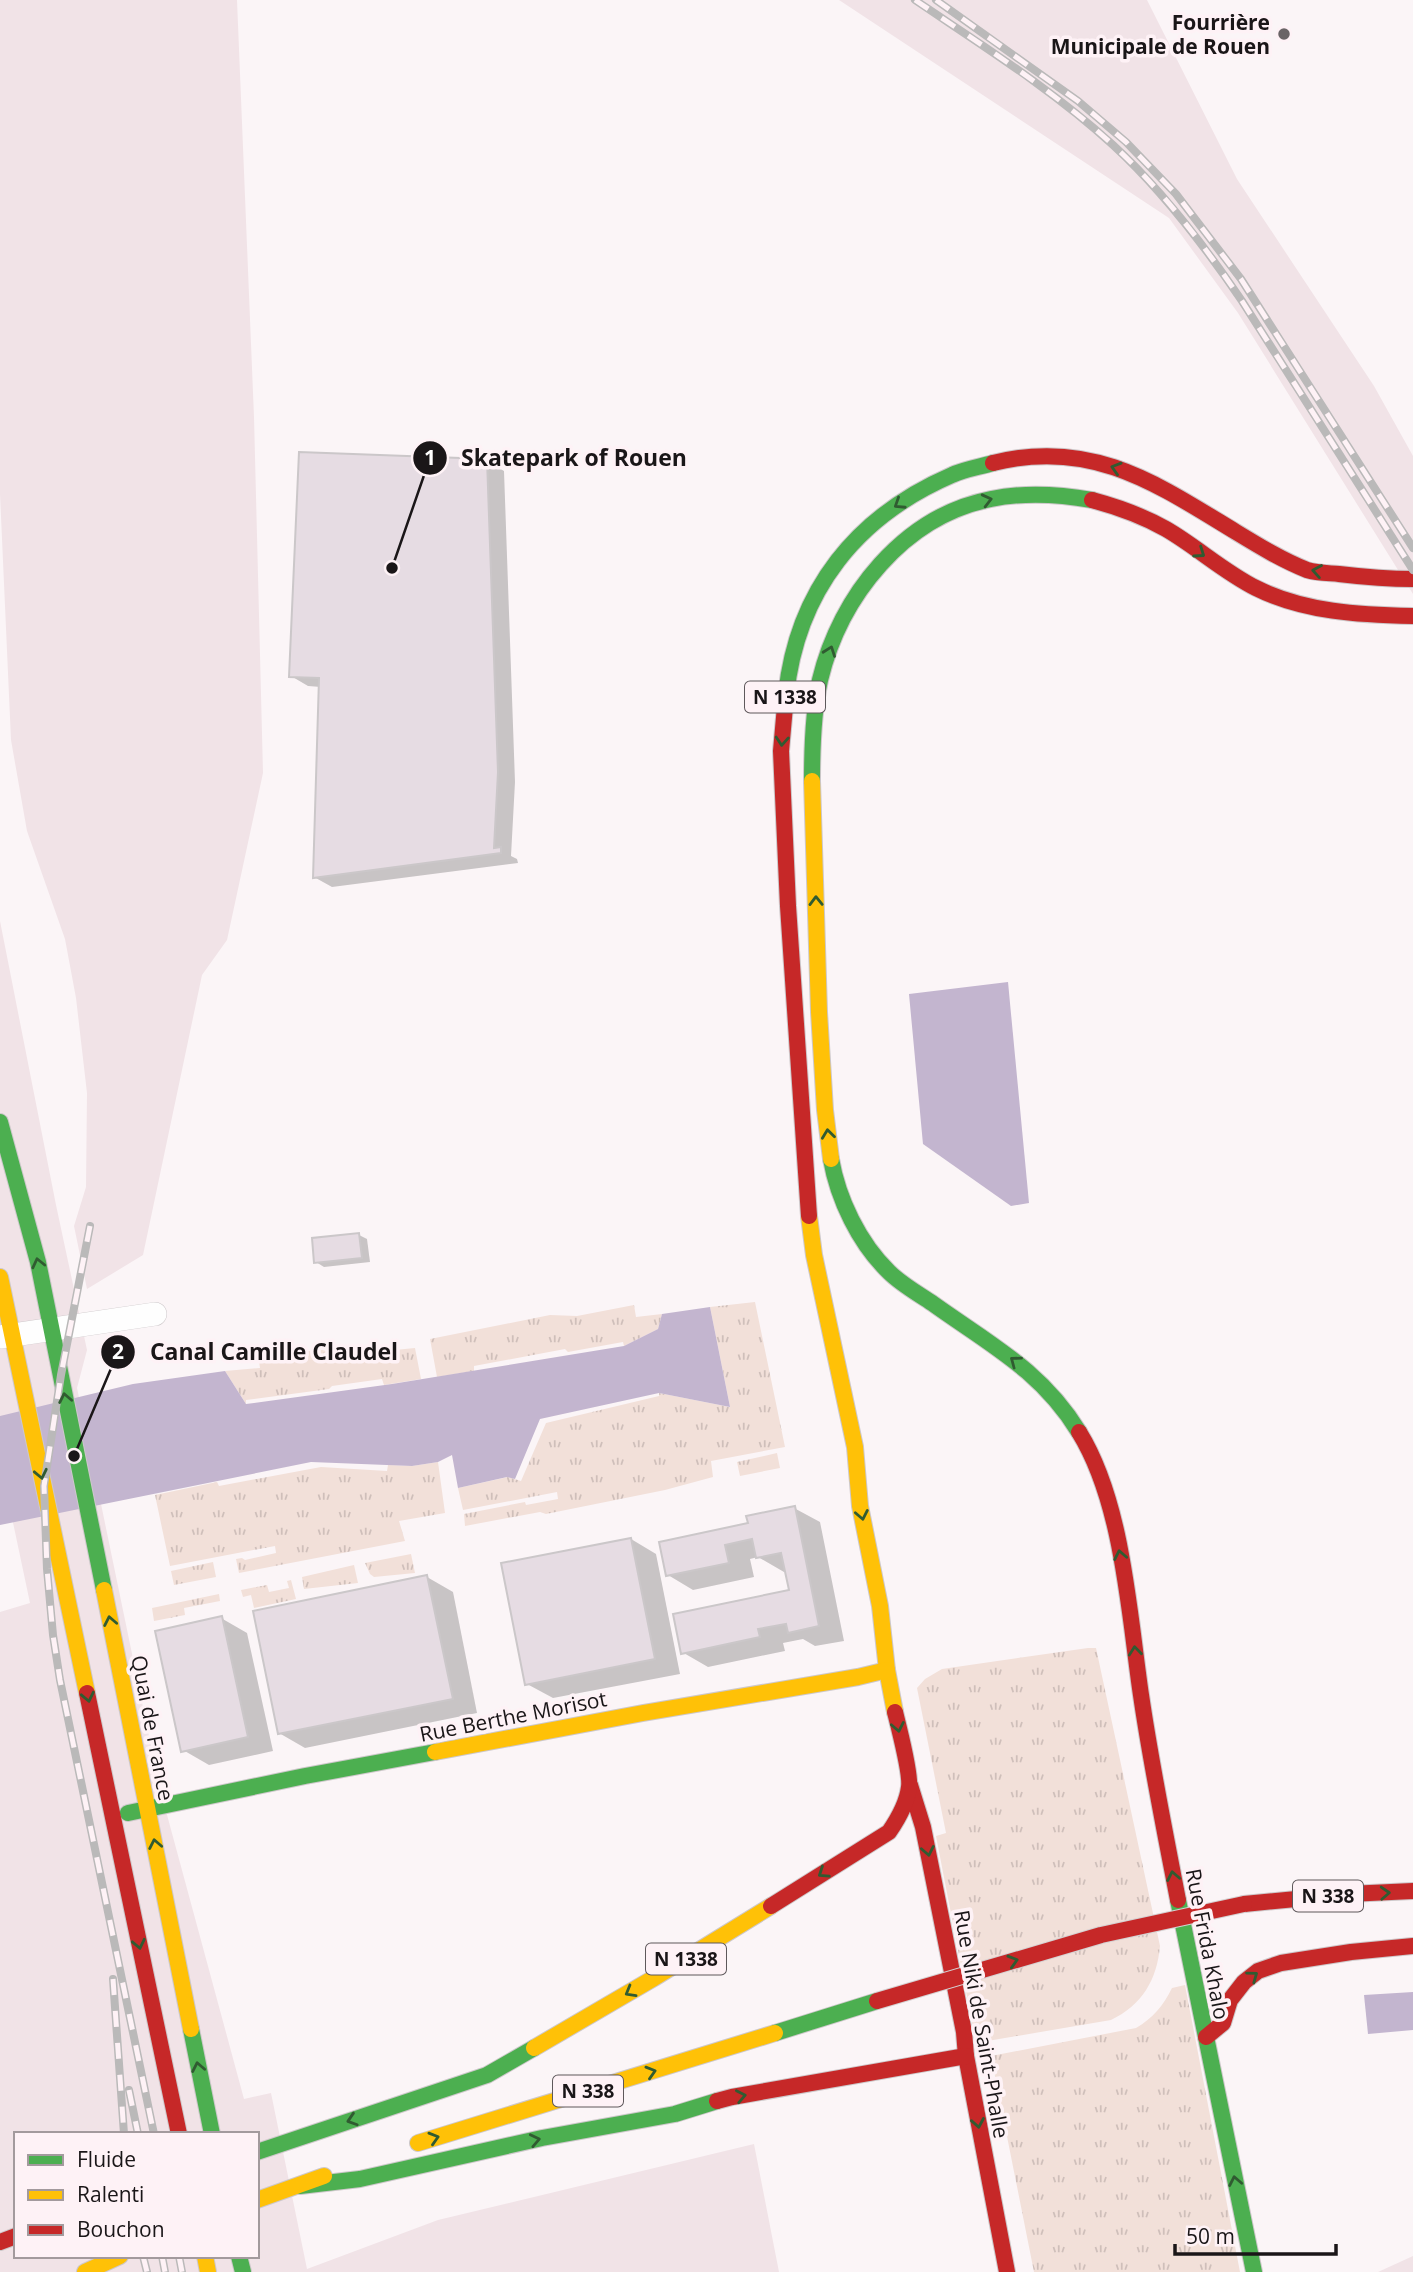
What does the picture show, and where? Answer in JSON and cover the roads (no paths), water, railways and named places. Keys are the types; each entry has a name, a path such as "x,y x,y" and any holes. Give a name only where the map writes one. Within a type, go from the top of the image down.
{"main road":[{"name":"N 1338","path":"264,2149 474,2079 499,2068 782,1901 889,1832 905,1804 910,1785 887,1670 880,1606 860,1506 855,1447 814,1255 806,1194 781,751 789,669 803,624 821,584 844,550 880,516 914,494 954,474 998,462 1037,456 1078,458 1116,467 1153,482 1276,556 1310,571 1384,579 1413,579"},
{"name":"Rue Frida Khalo","path":"1254,2272 1152,1761 1138,1682 1132,1622 1110,1505 1098,1468 1079,1431 1050,1392 1017,1362 887,1271 842,1200 832,1164 825,1108 817,969 813,754 820,682 827,656 840,623 857,593 904,540 935,519 968,505 998,498 1023,495 1059,496 1123,509 1164,528 1230,574 1266,592 1306,607 1350,613 1410,616"},
{"name":"Quai de France","path":"0,1122 38,1262 212,2132"},
{"path":"0,1277 6,1336 113,1816 179,2132"},
{"name":"Rue Berthe Morisot","path":"113,1816 305,1776 643,1713 858,1678 887,1670"},
{"name":"Rue Niki de Saint-Phalle","path":"910,1785 923,1827 964,2032 966,2056 1007,2272"},
{"name":"N 338","path":"409,2146 877,2001 1101,1935 1244,1904 1413,1891"},
{"path":"1206,2037 1223,2023 1230,2000 1244,1982 1258,1971 1281,1963 1413,1946"},
{"path":"300,2186 360,2179 542,2138 675,2114 732,2097 966,2056"},
{"path":"259,2199 353,2165"},
{"path":"85,2272 116,2258"}],"street":[{"path":"6,1336 155,1314"}],"railway":[{"path":"915,0 1017,69 1090,125 1166,200 1198,239 1242,301 1413,570"},
{"path":"936,0 1078,101 1126,142 1176,194 1241,279 1413,548"},
{"path":"90,1226 61,1375 44,1486 47,1569 60,1680 154,2132"},
{"path":"113,1979 124,2132"},
{"path":"129,2090 138,2132"},
{"path":"144,2258 147,2272"},
{"path":"162,2258 165,2272"},
{"path":"179,2258 182,2272"}],"place":[{"name":"Fourrière Municipale de Rouen","path":"1284,34"},
{"name":"Skatepark of Rouen","path":"392,568"},
{"name":"Canal Camille Claudel","path":"74,1456"}]}
